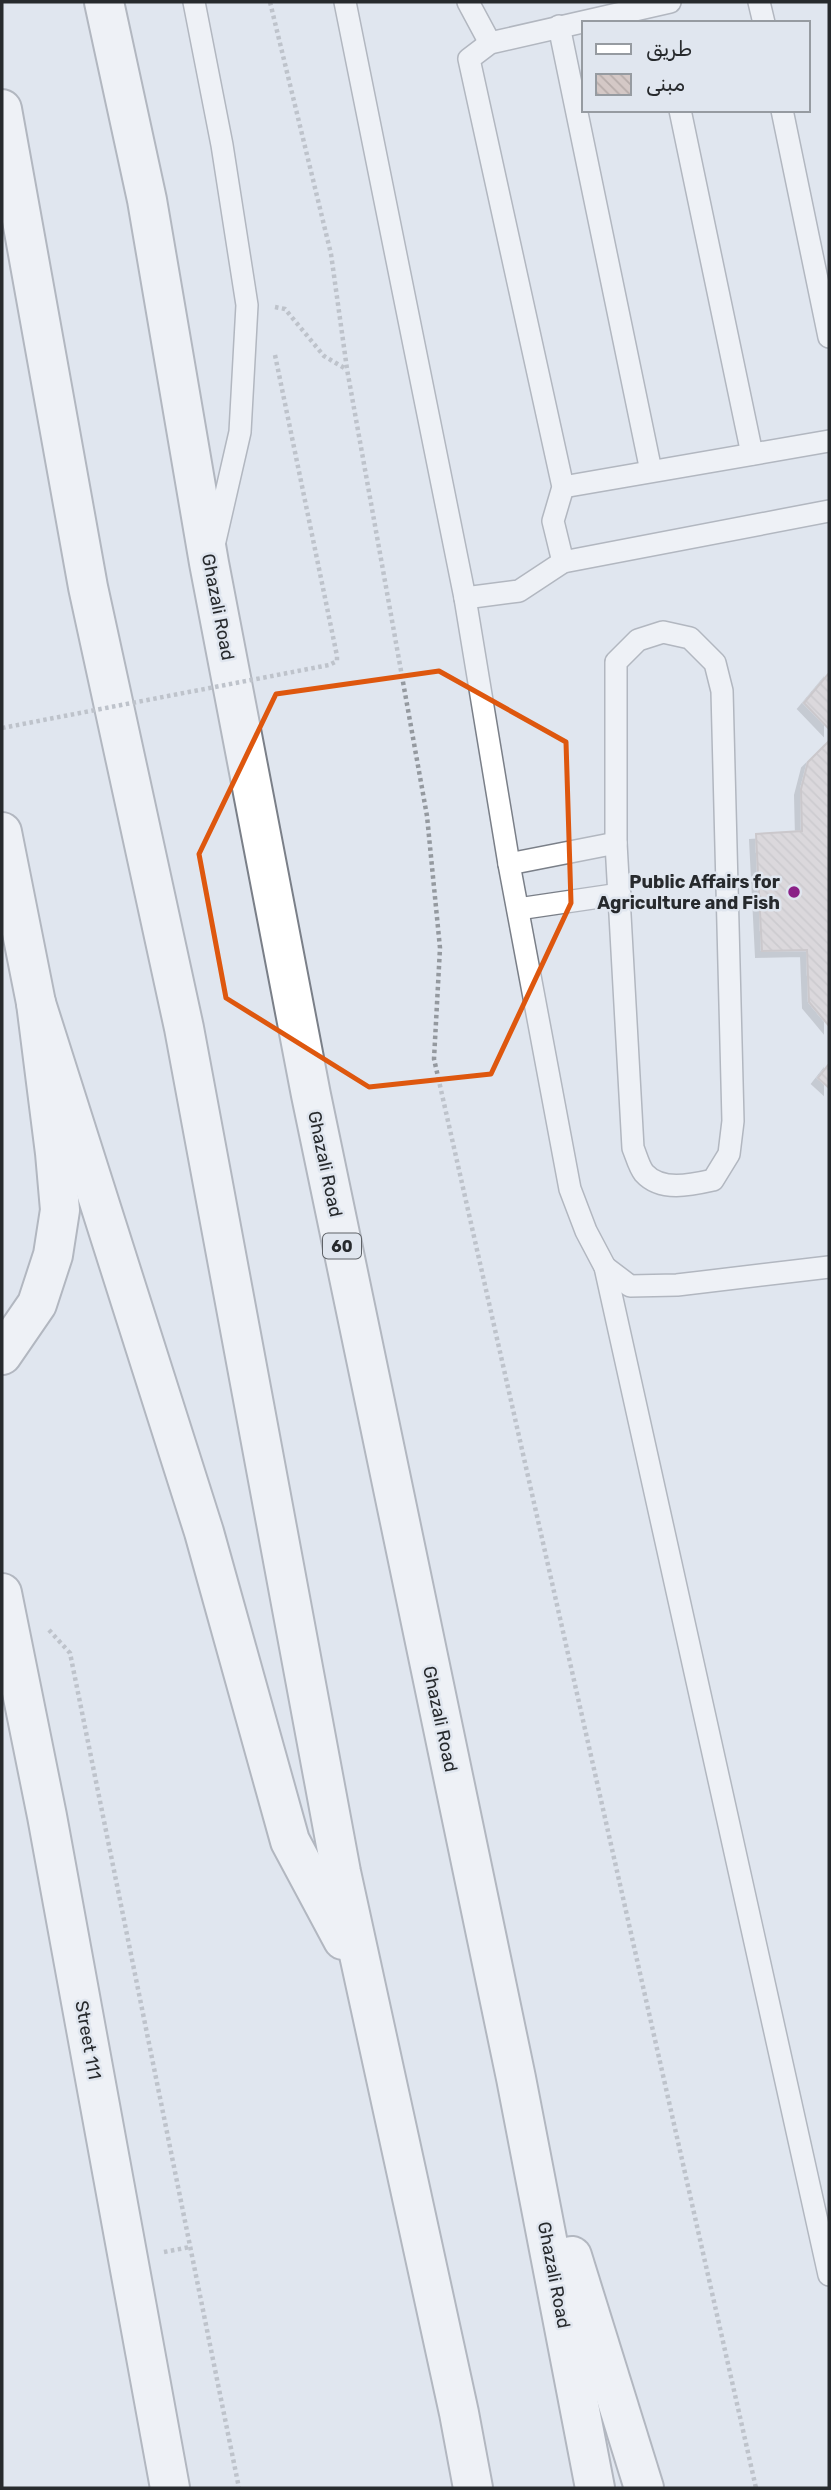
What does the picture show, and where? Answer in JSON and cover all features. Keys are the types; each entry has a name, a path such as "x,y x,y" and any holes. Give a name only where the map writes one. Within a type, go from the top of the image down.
{"main road":[{"name":"Ghazali Road","path":"104,2 146,200 209,564 317,1122 516,2078 595,2488"},
{"path":"128,2 146,200"},
{"path":"2,109 6,148 88,587 184,1028 363,1979 459,2413 473,2488"},
{"path":"2,832 36,1003 60,1210 53,1255 37,1304 2,1355"},
{"path":"36,1003 204,1532 290,1841 363,1979"},
{"name":"Street 111","path":"2,1592 47,1816 170,2488"},
{"path":"516,2078 644,2488"},
{"path":"459,2413 464,2488"}],"lane":[{"path":"194,2 222,145 247,305 240,432 209,564"},
{"path":"345,2 465,598 509,864 570,1189 586,1231 605,1267 829,2275"},
{"path":"468,2 490,43"},
{"path":"759,2 764,21"},
{"path":"592,21 664,10"},
{"path":"563,562 552,521 563,487 469,60 490,43 582,22"},
{"path":"559,26 651,471"},
{"path":"680,112 752,454"},
{"path":"782,112 829,337"},
{"path":"563,487 829,441"},
{"path":"465,598 519,591 563,562 829,512"},
{"path":"663,632 690,638 715,663 722,691 733,1121 729,1154 713,1180 686,1186 662,1183 643,1173 633,1148 616,843 616,662 638,640 663,632"},
{"path":"509,864 616,843"},
{"path":"518,909 620,894"},
{"path":"605,1267 630,1286 677,1285 829,1267"}],"path":[{"path":"270,2 331,254 347,369 427,816 440,947 434,1059 756,2488"},
{"path":"247,305 285,309 324,356 347,369"},
{"path":"2,728 329,665 337,661 273,346"},
{"path":"44,1625 70,1653 239,2488"}],"highlighted area":[{"path":"439,671 566,742 571,903 491,1074 369,1087 226,998 199,854 276,694"}],"building":[{"path":"829,673 829,729 804,703"},
{"name":"Public Affairs for Agriculture and Fish","path":"829,741 829,1026 809,1002 807,950 762,951 756,834 802,831 801,789 808,762"},
{"path":"829,1064 829,1088 818,1078"}],"place":[{"name":"Public Affairs for Agriculture and Fish","path":"794,892"}]}
